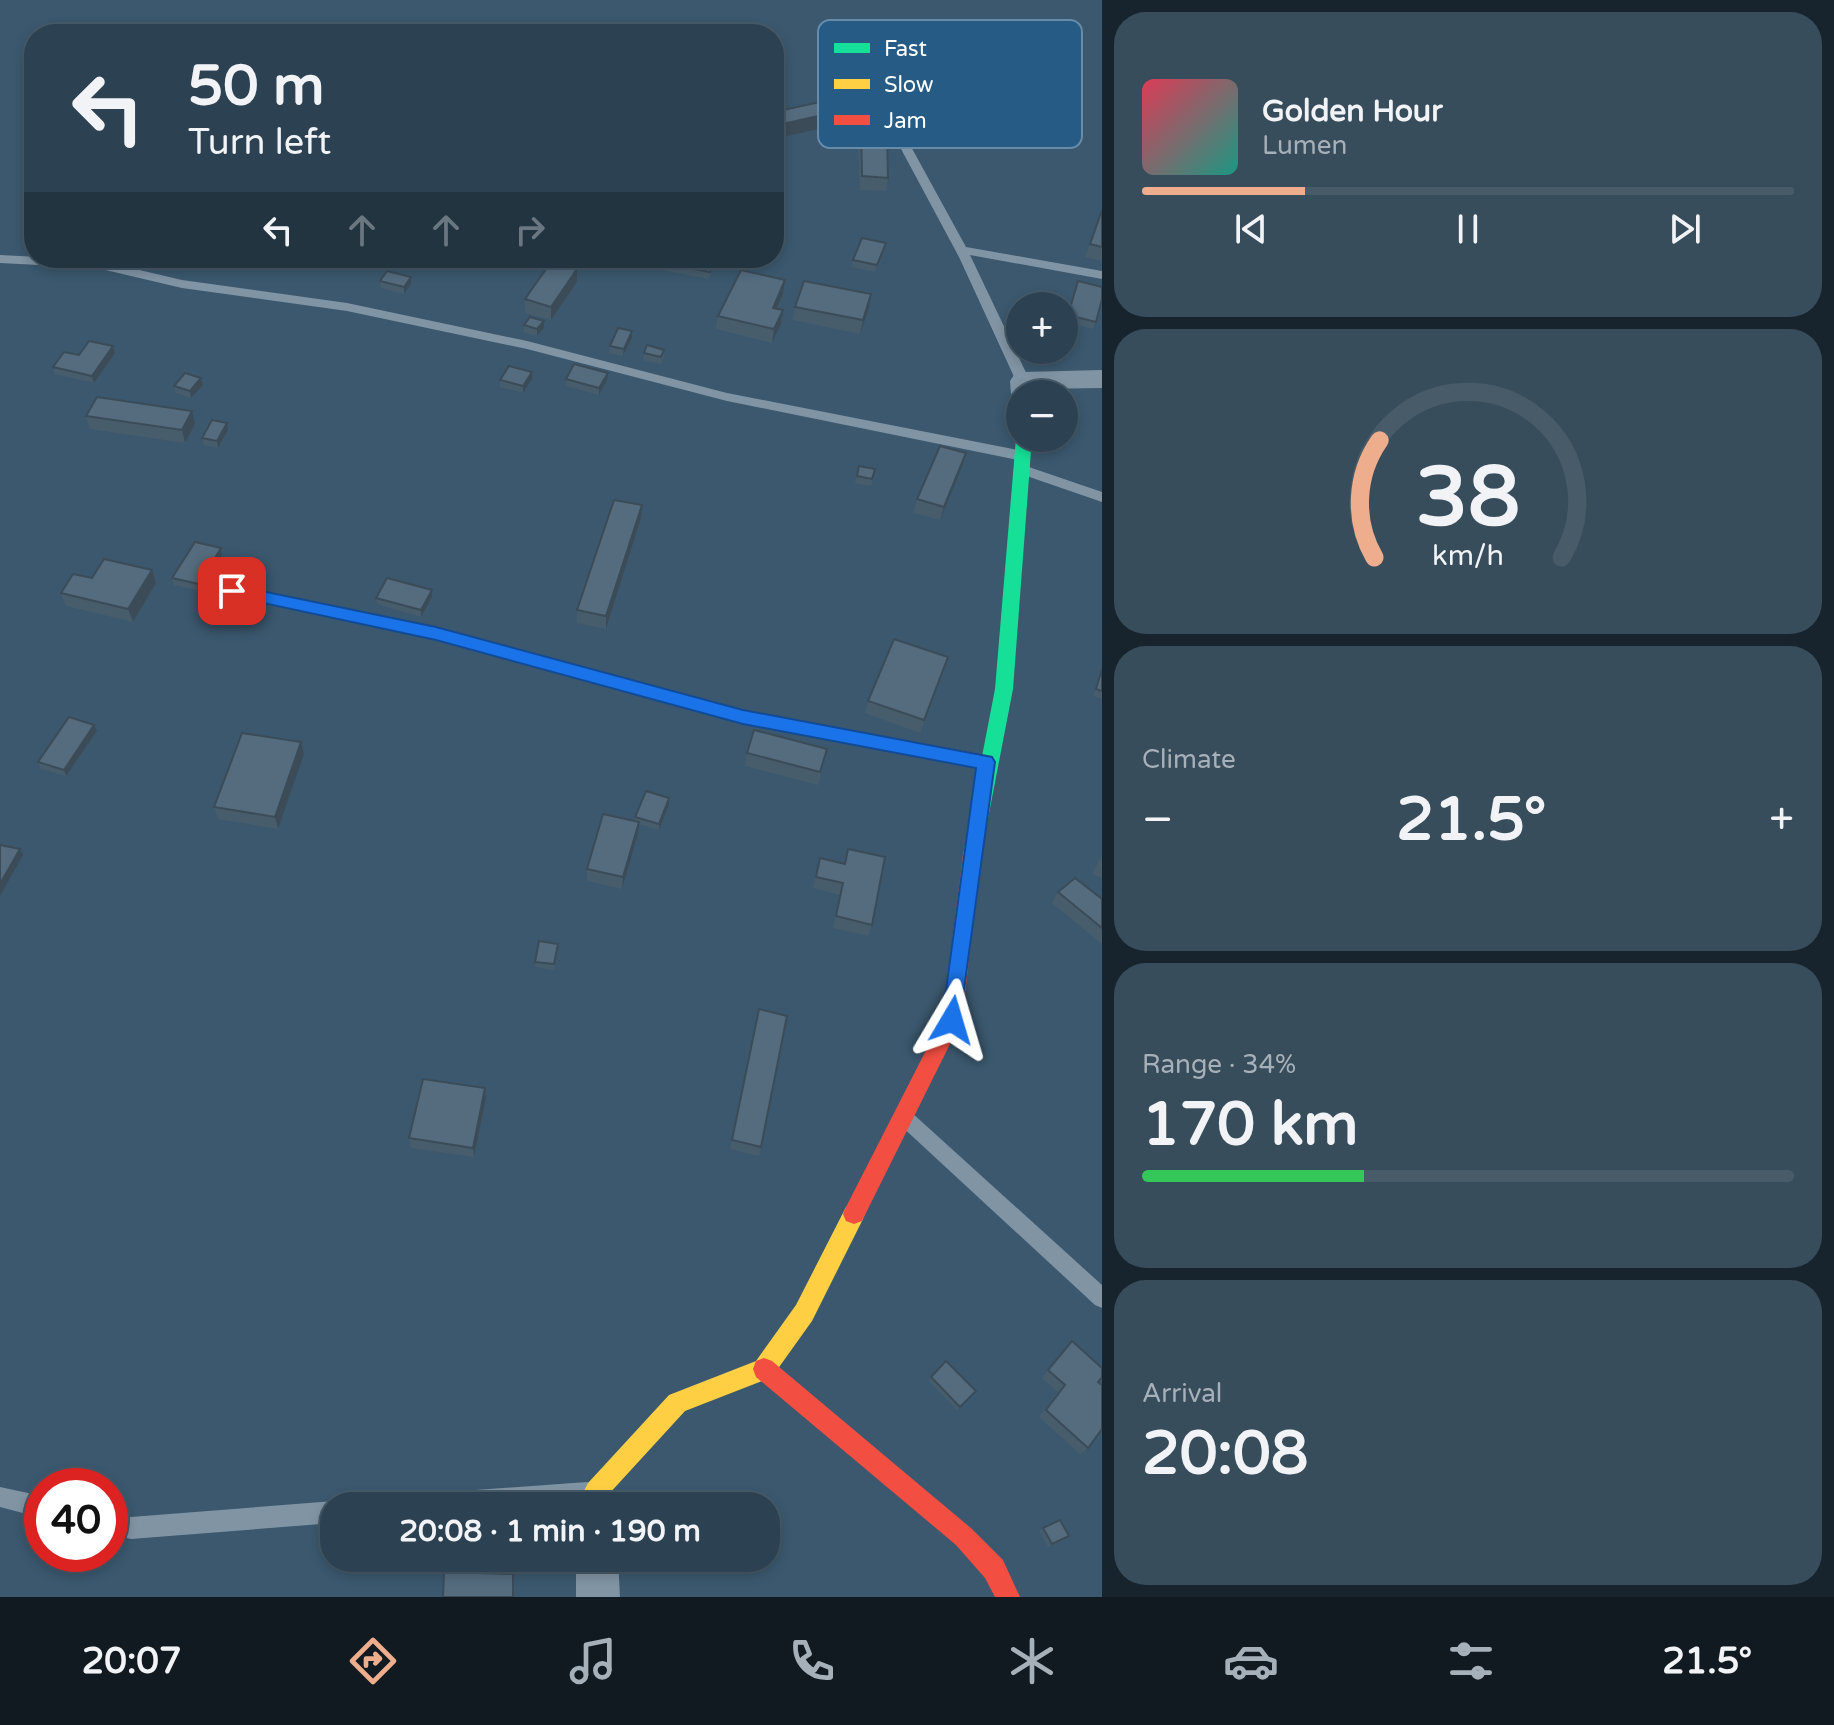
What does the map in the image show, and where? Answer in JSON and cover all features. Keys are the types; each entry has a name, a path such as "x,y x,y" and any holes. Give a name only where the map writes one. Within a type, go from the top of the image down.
{"street":[{"path":"1078,382 1102,379"},
{"path":"601,1492 677,1403 764,1369 804,1313 952,1020 986,762 1004,689 1024,455"},
{"path":"232,591 436,633 743,717 986,762"},
{"path":"764,1369 964,1537 994,1569 1008,1597"},
{"path":"597,1572 598,1597"}],"lane":[{"path":"906,148 961,250 1020,380"},
{"path":"961,250 1102,275"},
{"path":"0,259 24,260"},
{"path":"114,268 182,284 347,307 527,345 727,397 1024,455 1102,497"},
{"path":"904,1117 1102,1298"},
{"path":"0,1497 24,1503"},
{"path":"128,1527 320,1513"}],"building":[{"path":"818,102 818,116 784,124 784,110"},
{"path":"861,148 887,148 888,178 862,176"},
{"path":"1102,210 1102,247 1090,244"},
{"path":"862,238 886,243 877,265 853,260"},
{"path":"547,268 577,269 551,307 525,299"},
{"path":"689,268 711,268 710,272"},
{"path":"741,270 785,280 773,308 783,310 774,329 718,316"},
{"path":"387,271 411,277 404,287 380,281"},
{"path":"804,281 871,294 863,320 795,307"},
{"path":"1078,281 1102,287 1096,322 1078,318 1078,292 1075,292"},
{"path":"530,317 544,321 537,329 524,325"},
{"path":"618,328 632,331 624,349 610,346"},
{"path":"89,341 113,346 92,376 53,367 64,352 79,355"},
{"path":"647,345 664,350 661,357 644,353"},
{"path":"574,364 608,373 599,388 566,379"},
{"path":"509,366 532,372 523,386 500,380"},
{"path":"185,373 201,378 190,391 174,386"},
{"path":"97,397 192,411 182,430 86,416"},
{"path":"212,420 227,423 217,441 202,438"},
{"path":"940,446 966,453 944,507 917,499"},
{"path":"859,466 875,469 872,479 857,476"},
{"path":"614,500 642,505 606,616 577,610"},
{"path":"195,542 221,548 199,584 172,578"},
{"path":"104,559 152,570 128,609 61,593 73,574 92,578"},
{"path":"387,578 432,590 421,610 376,598"},
{"path":"894,639 948,657 924,720 868,701"},
{"path":"1102,669 1102,691 1096,689"},
{"path":"69,717 94,725 64,770 38,762"},
{"path":"754,730 827,749 820,772 747,753"},
{"path":"242,733 301,742 275,817 214,807"},
{"path":"646,791 669,798 659,824 635,817"},
{"path":"603,814 639,822 623,877 587,869"},
{"path":"0,845 20,849 0,884"},
{"path":"848,849 885,857 872,925 836,916 843,883 816,877 820,858 845,864"},
{"path":"1075,878 1102,899 1102,928 1058,892"},
{"path":"539,941 558,944 554,964 535,962"},
{"path":"759,1009 787,1016 761,1147 732,1140"},
{"path":"423,1079 485,1088 473,1148 409,1138"},
{"path":"1072,1341 1102,1368 1102,1377 1098,1382 1102,1385 1102,1429 1088,1448 1046,1410 1065,1385 1048,1370"},
{"path":"946,1361 976,1391 960,1407 931,1377"},
{"path":"1060,1520 1069,1536 1052,1544 1043,1528"},
{"path":"444,1572 513,1574 513,1597 443,1597"}],"traffic: fast":[{"path":"972,855 1004,689 1023,452"},
{"path":"232,591 436,633 743,717 883,743"}],"traffic: slow":[{"path":"596,1492 677,1403 764,1369 804,1313 854,1214"}],"traffic: jam":[{"path":"883,743 986,762"},
{"path":"854,1214 952,1020 972,855"},
{"path":"764,1369 964,1537 994,1569 1008,1597"}],"route":[{"path":"232,591 436,633 743,717 986,762 952,1020"}]}
